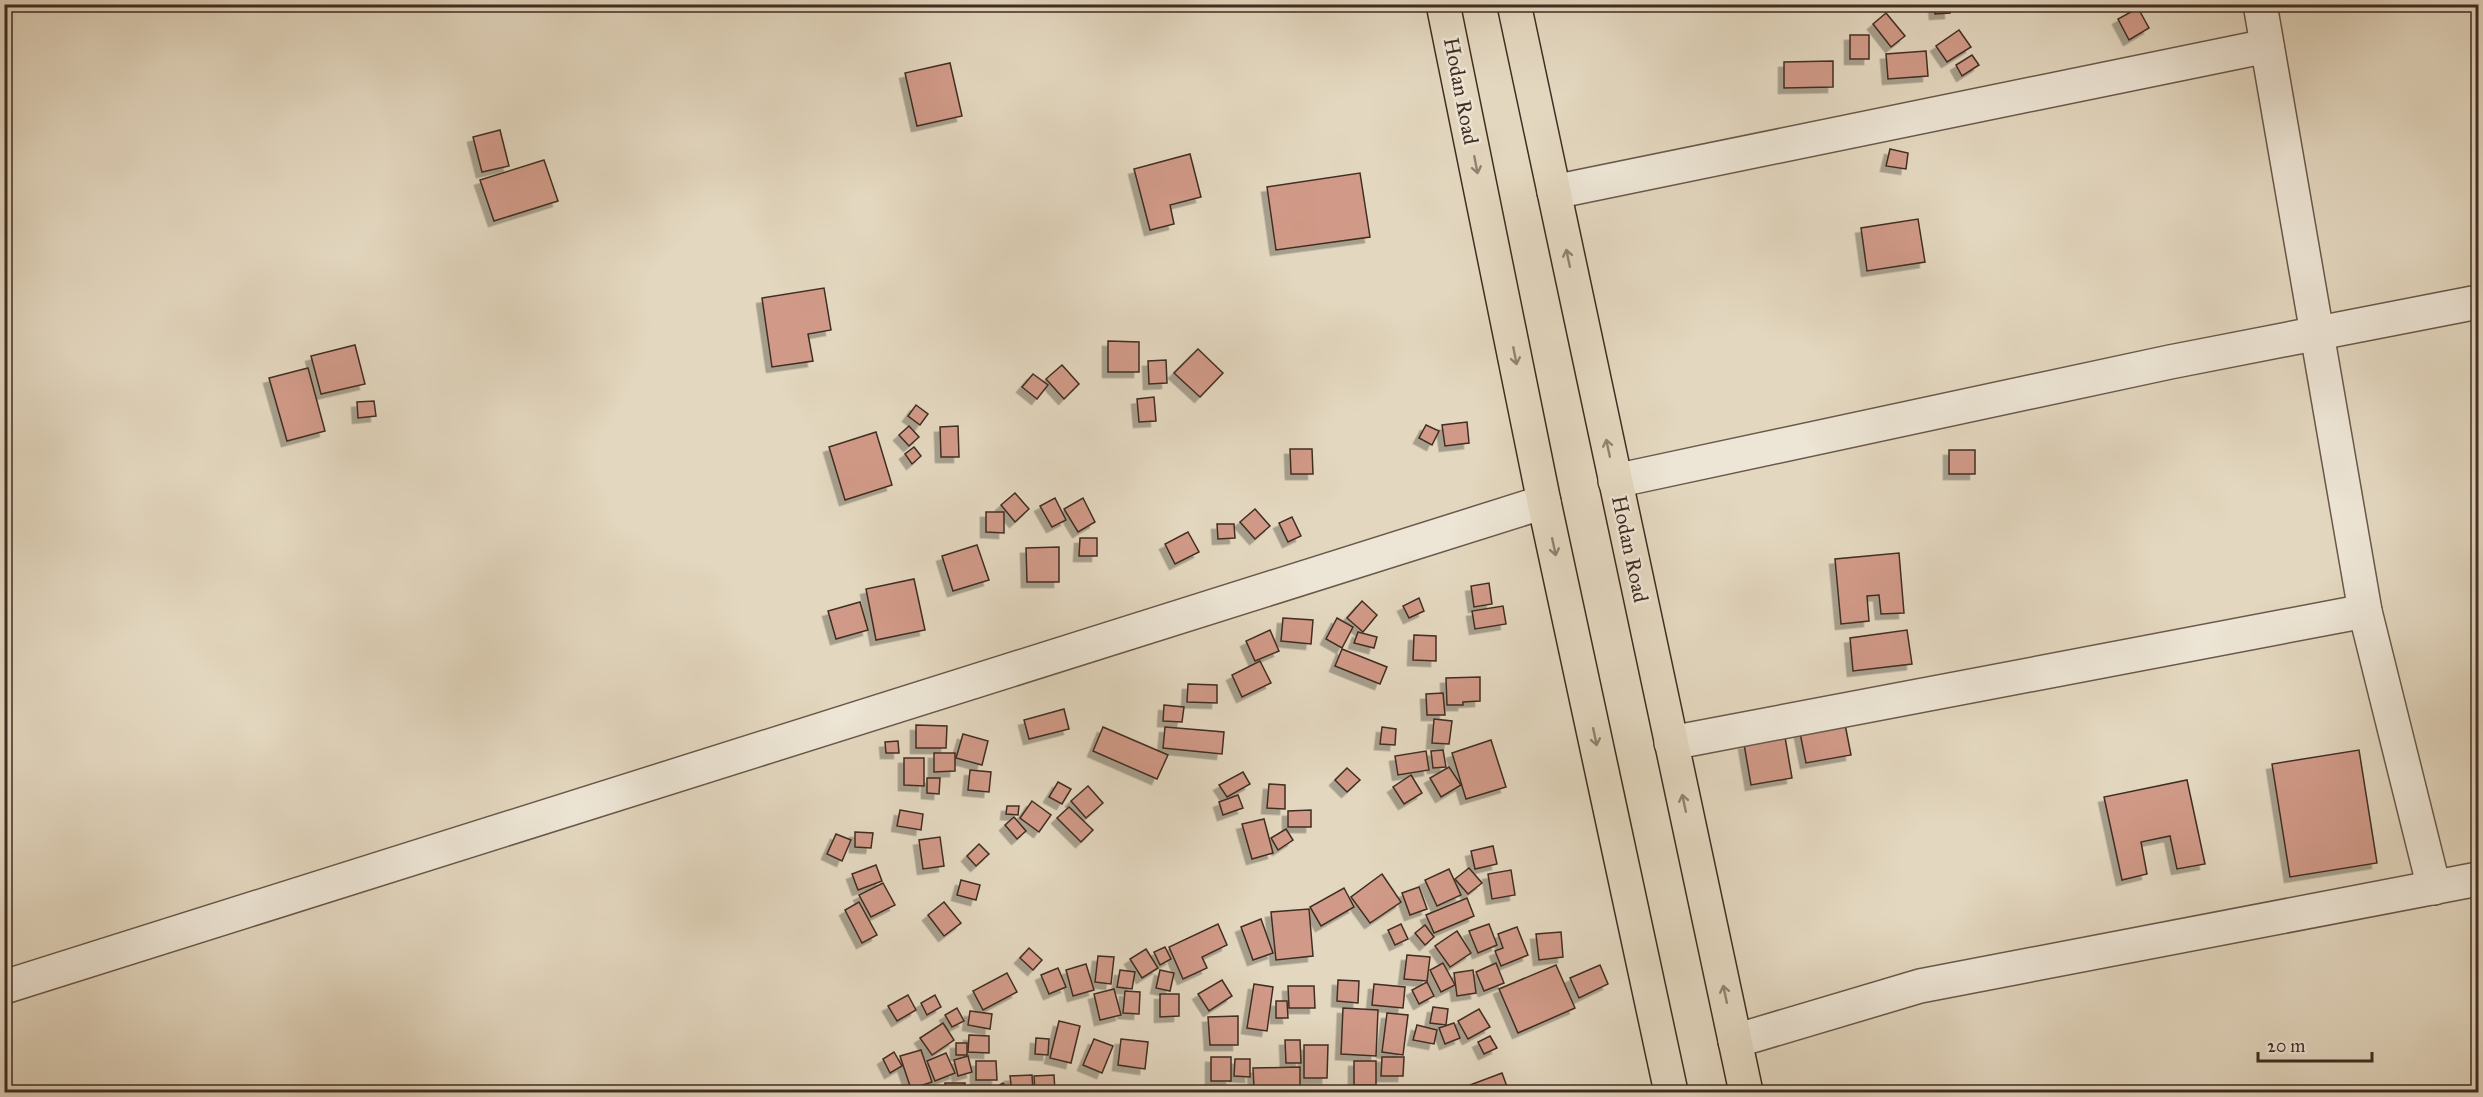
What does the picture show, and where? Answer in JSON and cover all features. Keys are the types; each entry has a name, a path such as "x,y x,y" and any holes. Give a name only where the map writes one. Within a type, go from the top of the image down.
{"main road":[{"name":"Hodan Road","path":"1443,4 1544,502 1671,1092"},
{"name":"Hodan Road","path":"1514,4 1746,1092"}],"street":[{"path":"2260,4 2364,611 2434,888"},
{"path":"1554,192 2267,46"},
{"path":"1615,481 2170,362 2478,303"},
{"path":"4,987 1544,502"},
{"path":"1671,743 2364,611"},
{"path":"1735,1041 1920,986 2478,879"}],"building":[{"path":"1934,4 1949,4 1950,13 1935,14"},
{"path":"2138,8 2149,28 2129,40 2118,19"},
{"path":"1886,13 1905,36 1891,47 1873,24"},
{"path":"1959,30 1971,47 1947,62 1936,46"},
{"path":"1850,35 1869,35 1869,59 1850,59"},
{"path":"1926,51 1928,76 1888,79 1886,54"},
{"path":"1972,55 1979,65 1962,76 1956,65"},
{"path":"1833,61 1833,87 1784,88 1784,62"},
{"path":"950,63 962,116 917,126 905,73"},
{"path":"500,130 509,166 482,172 473,137"},
{"path":"1890,149 1908,153 1906,169 1886,166"},
{"path":"1190,154 1201,197 1170,205 1174,224 1150,230 1134,169"},
{"path":"544,160 558,201 494,221 480,180"},
{"path":"1360,173 1370,237 1276,250 1267,187"},
{"path":"1918,219 1925,262 1867,271 1861,228"},
{"path":"824,288 831,330 808,334 813,361 772,367 762,298"},
{"path":"1108,341 1139,342 1139,372 1108,372"},
{"path":"355,345 365,384 321,394 311,356"},
{"path":"1198,349 1223,373 1200,397 1174,373"},
{"path":"1166,360 1167,383 1149,384 1148,361"},
{"path":"1062,365 1079,384 1064,399 1046,379"},
{"path":"308,368 325,431 287,441 269,378"},
{"path":"1033,374 1048,385 1037,399 1022,387"},
{"path":"1154,397 1156,421 1139,422 1137,399"},
{"path":"374,401 376,416 358,418 357,402"},
{"path":"916,405 928,414 920,425 908,416"},
{"path":"1467,422 1469,443 1445,446 1442,425"},
{"path":"1426,425 1439,431 1432,445 1419,438"},
{"path":"909,426 919,437 909,446 899,435"},
{"path":"958,426 959,457 941,457 940,427"},
{"path":"876,432 892,485 845,500 829,447"},
{"path":"914,447 921,456 912,464 905,454"},
{"path":"1290,449 1312,449 1313,474 1291,474"},
{"path":"1949,450 1975,450 1975,474 1949,474"},
{"path":"1015,493 1029,509 1015,522 1001,505"},
{"path":"1055,498 1066,520 1052,527 1040,506"},
{"path":"1083,498 1095,522 1078,532 1064,509"},
{"path":"1255,509 1270,526 1255,539 1240,522"},
{"path":"986,512 1004,512 1004,533 986,532"},
{"path":"1292,517 1301,536 1288,542 1279,523"},
{"path":"1217,524 1234,524 1235,538 1218,539"},
{"path":"1188,532 1199,552 1175,564 1165,544"},
{"path":"1080,538 1097,538 1097,556 1079,556"},
{"path":"977,545 989,580 953,591 942,556"},
{"path":"1059,547 1059,582 1027,582 1026,548"},
{"path":"1899,553 1904,613 1881,614 1879,595 1867,596 1869,621 1841,624 1835,559"},
{"path":"914,579 925,630 876,640 866,589"},
{"path":"1489,583 1492,604 1474,607 1471,586"},
{"path":"1419,598 1424,611 1409,618 1403,606"},
{"path":"1362,601 1377,615 1363,632 1347,618"},
{"path":"860,602 868,630 836,639 828,611"},
{"path":"1503,606 1506,624 1475,629 1472,611"},
{"path":"1283,618 1313,620 1311,644 1281,641"},
{"path":"1337,618 1353,627 1342,648 1326,639"},
{"path":"1270,630 1279,651 1255,661 1246,641"},
{"path":"1907,630 1912,664 1853,671 1850,638"},
{"path":"1358,632 1377,637 1374,648 1354,643"},
{"path":"1414,635 1436,636 1436,661 1413,660"},
{"path":"1342,649 1387,667 1380,684 1335,666"},
{"path":"1260,661 1271,683 1242,697 1232,675"},
{"path":"1480,677 1480,701 1463,702 1463,705 1447,705 1446,678"},
{"path":"1188,684 1217,685 1217,703 1187,702"},
{"path":"1443,693 1445,715 1427,715 1426,694"},
{"path":"1164,705 1184,707 1182,722 1163,721"},
{"path":"1064,709 1069,729 1029,739 1024,720"},
{"path":"1434,719 1452,721 1449,744 1432,743"},
{"path":"1844,719 1851,755 1806,763 1799,728"},
{"path":"916,725 947,726 946,748 916,748"},
{"path":"1103,727 1168,755 1157,779 1093,751"},
{"path":"1165,727 1224,732 1222,754 1163,748"},
{"path":"1382,727 1396,729 1395,745 1380,744"},
{"path":"963,734 988,741 982,765 956,758"},
{"path":"1785,737 1792,778 1751,785 1744,744"},
{"path":"1491,740 1506,787 1466,799 1452,753"},
{"path":"898,741 899,753 886,753 885,742"},
{"path":"1443,750 1446,767 1433,768 1431,751"},
{"path":"2359,750 2377,863 2290,877 2272,764"},
{"path":"1426,751 1429,770 1398,775 1395,756"},
{"path":"934,753 955,753 955,771 934,772"},
{"path":"904,758 924,758 924,786 904,785"},
{"path":"1449,767 1461,785 1441,797 1430,778"},
{"path":"1347,768 1360,780 1347,792 1335,780"},
{"path":"970,770 991,772 989,792 968,790"},
{"path":"1243,772 1250,784 1227,797 1219,785"},
{"path":"1411,775 1422,793 1404,804 1393,787"},
{"path":"927,778 940,778 939,794 927,793"},
{"path":"2187,780 2205,864 2177,869 2170,836 2141,842 2147,874 2122,880 2104,797"},
{"path":"1058,782 1071,789 1062,804 1049,797"},
{"path":"1269,784 1285,785 1285,809 1267,808"},
{"path":"1088,786 1103,803 1086,818 1071,801"},
{"path":"1238,795 1243,808 1223,815 1219,802"},
{"path":"1032,801 1051,815 1039,832 1020,818"},
{"path":"1007,806 1019,806 1018,815 1006,814"},
{"path":"1069,807 1093,830 1081,842 1057,818"},
{"path":"900,810 923,814 921,830 897,826"},
{"path":"1311,810 1311,827 1288,827 1288,811"},
{"path":"1014,817 1026,831 1017,839 1005,825"},
{"path":"1264,819 1273,853 1252,859 1242,824"},
{"path":"1286,829 1293,840 1278,850 1271,838"},
{"path":"855,832 873,833 871,848 855,847"},
{"path":"836,834 851,840 842,861 827,854"},
{"path":"940,837 944,866 923,869 919,840"},
{"path":"979,844 989,854 976,866 967,856"},
{"path":"1493,846 1497,864 1475,869 1471,851"},
{"path":"876,865 882,881 858,890 852,874"},
{"path":"1469,868 1482,883 1468,894 1455,879"},
{"path":"1449,869 1461,895 1437,906 1425,880"},
{"path":"1511,870 1515,895 1492,899 1488,874"},
{"path":"1382,874 1401,902 1370,923 1351,897"},
{"path":"961,880 980,885 976,900 957,895"},
{"path":"883,883 895,905 871,917 859,895"},
{"path":"1419,887 1427,909 1410,915 1402,893"},
{"path":"1344,888 1354,907 1321,926 1310,907"},
{"path":"1467,898 1474,916 1434,933 1426,915"},
{"path":"859,902 877,935 862,943 845,910"},
{"path":"944,902 961,923 944,936 928,915"},
{"path":"1309,909 1313,956 1276,960 1271,912"},
{"path":"1261,919 1273,953 1253,960 1241,927"},
{"path":"1218,924 1227,945 1202,957 1207,968 1183,979 1169,947"},
{"path":"1401,924 1408,939 1395,945 1388,930"},
{"path":"1489,924 1497,945 1478,953 1469,931"},
{"path":"1425,925 1434,937 1425,945 1415,933"},
{"path":"1517,927 1528,955 1501,966 1495,951 1503,948 1498,934"},
{"path":"1457,931 1471,953 1450,967 1435,946"},
{"path":"1561,932 1563,957 1539,960 1536,934"},
{"path":"1165,947 1171,959 1160,965 1154,952"},
{"path":"1029,948 1042,960 1033,970 1020,958"},
{"path":"1146,949 1158,968 1142,978 1130,959"},
{"path":"1407,955 1430,957 1427,981 1404,979"},
{"path":"1098,956 1114,957 1111,984 1095,982"},
{"path":"1443,963 1455,985 1441,992 1430,970"},
{"path":"1496,963 1504,983 1484,991 1476,972"},
{"path":"1086,964 1094,990 1073,996 1066,970"},
{"path":"1556,965 1575,1008 1518,1033 1499,989"},
{"path":"1600,965 1608,984 1579,998 1570,978"},
{"path":"1058,968 1066,987 1049,994 1041,975"},
{"path":"1120,970 1135,972 1132,989 1117,987"},
{"path":"1160,970 1174,973 1170,991 1156,988"},
{"path":"1473,970 1476,993 1457,996 1454,973"},
{"path":"1007,973 1017,992 983,1010 973,991"},
{"path":"1222,980 1232,996 1209,1011 1198,994"},
{"path":"1338,980 1359,981 1358,1003 1337,1001"},
{"path":"1427,982 1434,996 1419,1004 1412,990"},
{"path":"1254,984 1273,987 1267,1031 1247,1028"},
{"path":"1374,984 1405,987 1403,1008 1372,1005"},
{"path":"1288,986 1314,986 1315,1008 1289,1008"},
{"path":"1114,989 1121,1015 1100,1020 1094,994"},
{"path":"1125,991 1140,992 1139,1014 1123,1013"},
{"path":"1160,994 1179,994 1179,1016 1160,1017"},
{"path":"908,995 916,1010 897,1021 888,1006"},
{"path":"935,995 941,1007 927,1015 921,1003"},
{"path":"1276,1001 1287,1001 1288,1018 1276,1018"},
{"path":"1433,1007 1448,1009 1446,1025 1430,1023"},
{"path":"957,1008 964,1021 952,1027 945,1015"},
{"path":"1343,1008 1378,1010 1376,1056 1341,1054"},
{"path":"1479,1009 1490,1027 1468,1039 1458,1021"},
{"path":"970,1011 992,1014 990,1029 968,1025"},
{"path":"1387,1013 1408,1015 1403,1055 1382,1052"},
{"path":"1238,1016 1238,1045 1210,1045 1208,1017"},
{"path":"1059,1021 1080,1026 1071,1063 1050,1058"},
{"path":"943,1023 954,1040 932,1055 920,1038"},
{"path":"1454,1023 1460,1038 1445,1044 1439,1028"},
{"path":"1417,1025 1437,1030 1434,1044 1413,1040"},
{"path":"969,1035 989,1036 989,1053 968,1052"},
{"path":"1490,1036 1497,1048 1484,1054 1478,1042"},
{"path":"1036,1038 1049,1039 1048,1055 1035,1054"},
{"path":"1094,1039 1113,1046 1102,1073 1083,1065"},
{"path":"1121,1039 1148,1042 1145,1069 1118,1065"},
{"path":"1285,1040 1300,1040 1301,1063 1286,1063"},
{"path":"956,1043 967,1043 967,1055 956,1055"},
{"path":"1304,1045 1328,1045 1327,1078 1304,1078"},
{"path":"921,1050 932,1082 911,1089 900,1056"},
{"path":"894,1052 902,1066 890,1073 883,1059"},
{"path":"946,1053 955,1073 935,1081 927,1061"},
{"path":"968,1056 972,1072 958,1076 954,1060"},
{"path":"1211,1057 1231,1057 1231,1081 1211,1081"},
{"path":"1382,1057 1404,1057 1403,1076 1381,1076"},
{"path":"1235,1059 1250,1059 1250,1077 1234,1076"},
{"path":"976,1061 996,1061 997,1080 976,1080"},
{"path":"1354,1061 1376,1061 1376,1085 1354,1085"},
{"path":"1300,1067 1300,1088 1254,1088 1253,1068"},
{"path":"1502,1073 1509,1092 1454,1092 1462,1090 1462,1088"},
{"path":"1032,1075 1033,1092 1012,1092 1010,1076"},
{"path":"1054,1075 1055,1092 1035,1092 1034,1076"},
{"path":"945,1083 965,1083 964,1092 944,1092"},
{"path":"1003,1083 1010,1092 988,1092"},
{"path":"1186,1087 1218,1087 1218,1092 1186,1092"}]}
